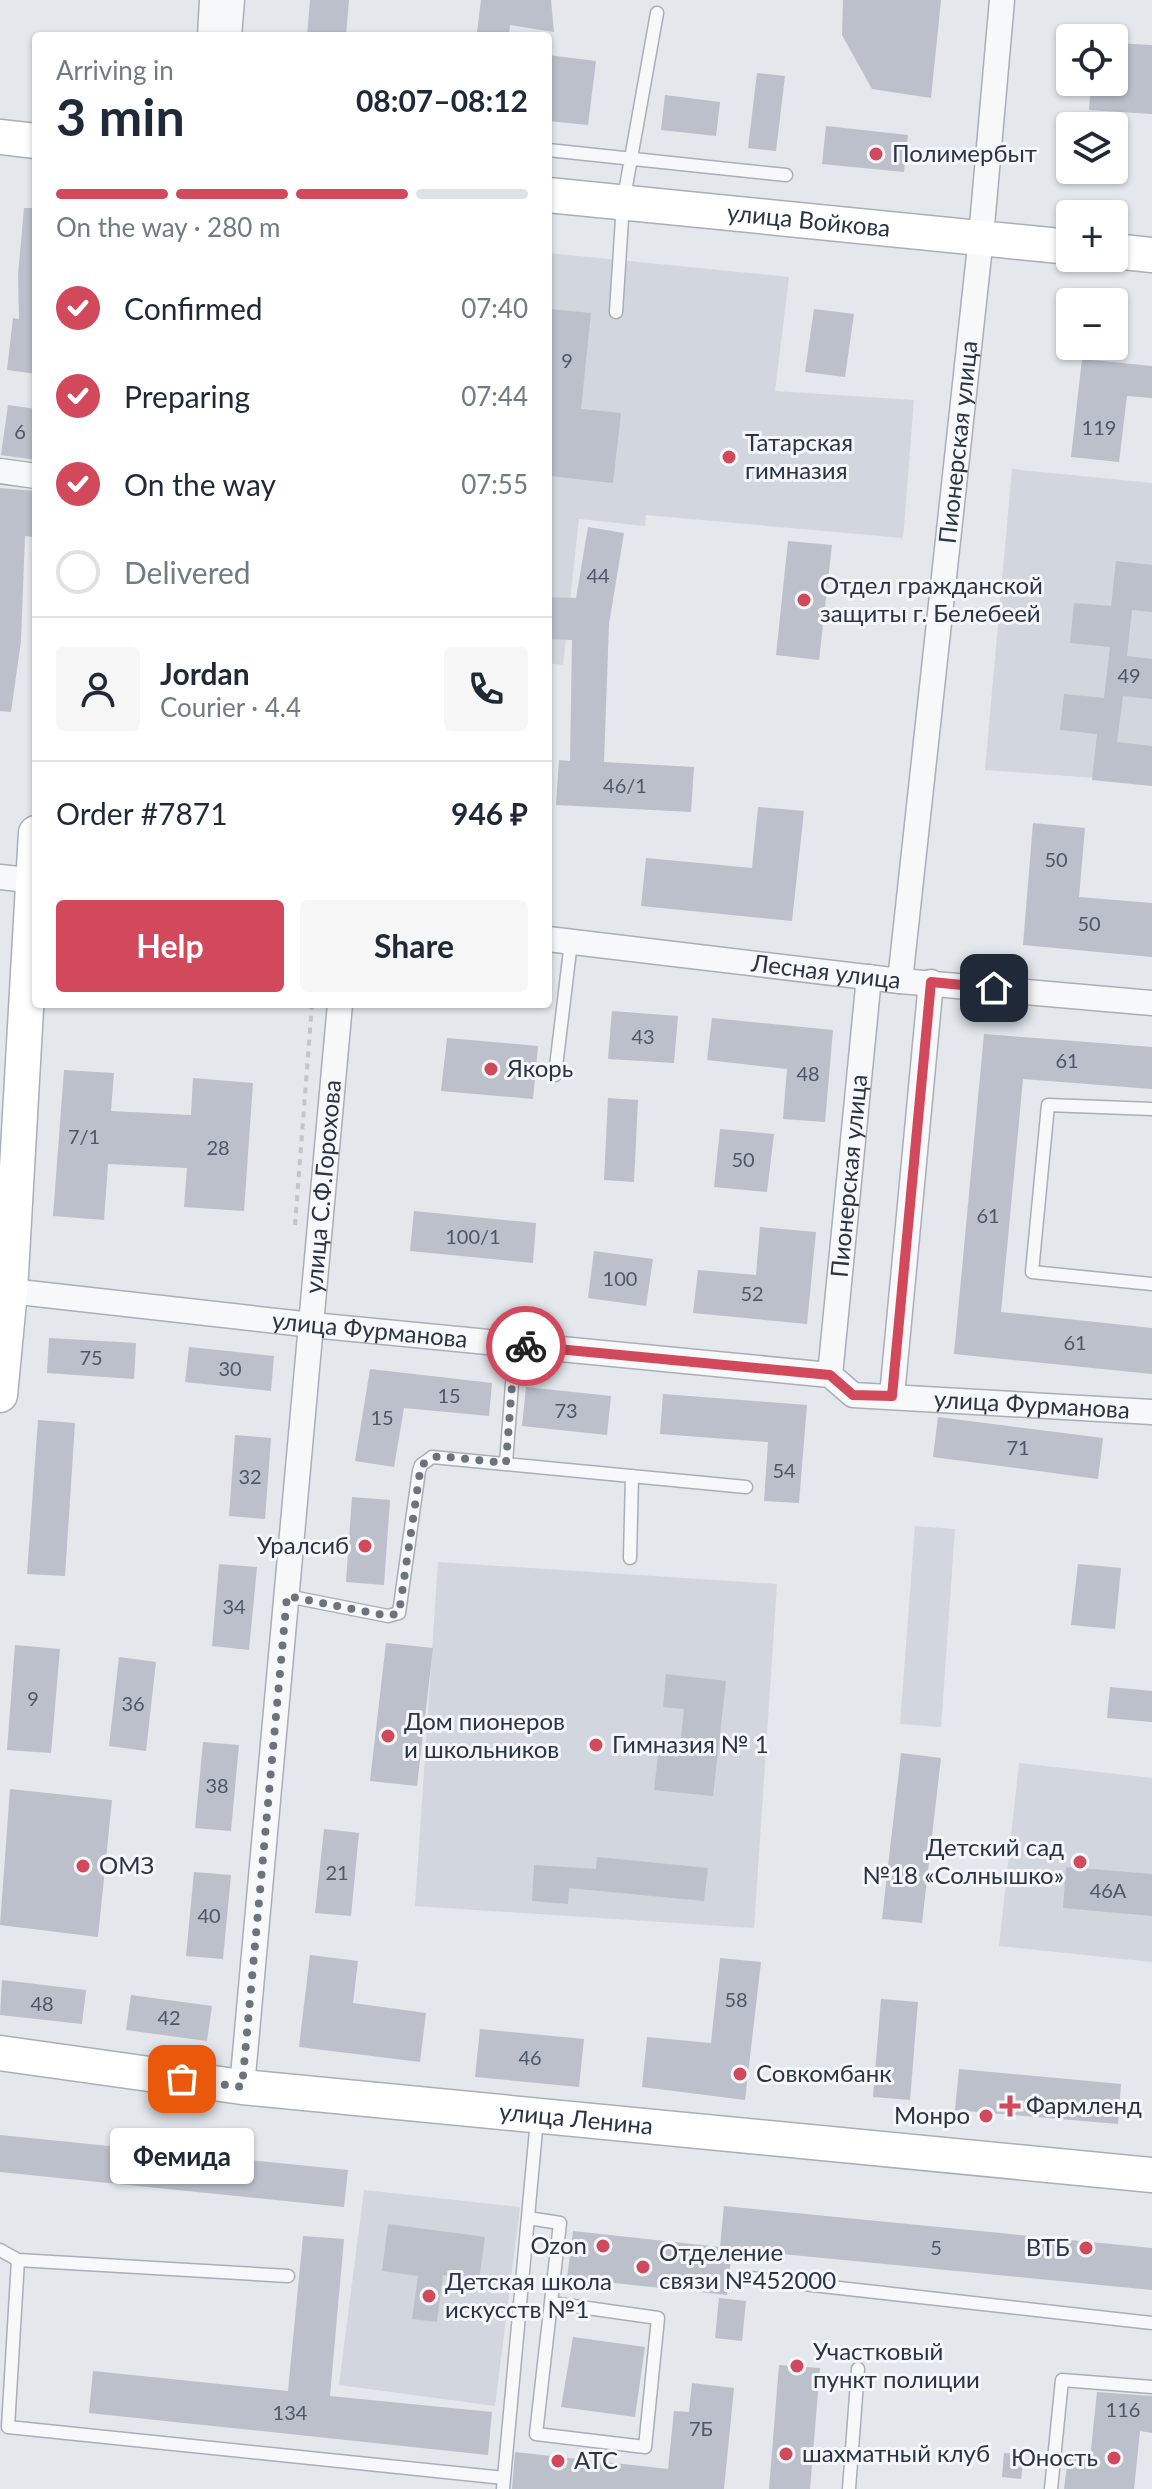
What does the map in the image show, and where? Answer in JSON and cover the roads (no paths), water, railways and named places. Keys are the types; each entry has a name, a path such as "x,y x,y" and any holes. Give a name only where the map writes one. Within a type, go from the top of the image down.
{"main road":[{"path":"0,137 32,141"},
{"name":"улица Войкова","path":"552,195 1056,245"},
{"path":"1128,252 1152,255"},
{"path":"0,1395 10,1291 23,879 32,847"},
{"name":"улица Ленина","path":"0,2053 242,2087 1152,2175"}],"street":[{"path":"210,32 212,0"},
{"path":"229,32 232,0"},
{"name":"Пионерская улица","path":"900,981 981,237 1002,0"},
{"path":"0,471 32,475"},
{"name":"Лесная улица","path":"560,941 900,981 1152,1003"},
{"name":"Пионерская улица","path":"830,1375 869,977"},
{"path":"892,1396 931,982"},
{"name":"улица С.Ф.Горохова","path":"242,2087 340,1008"},
{"name":"улица Фурманова","path":"10,1291 312,1325 830,1375 853,1395 1152,1412"}],"lane":[{"path":"616,312 623,203 657,13"},
{"path":"552,151 786,175"},
{"path":"555,1075 560,941"},
{"path":"1152,1109 1048,1105 1032,1272 1152,1284"},
{"path":"506,1463 515,1345"},
{"path":"287,1596 396,1616 402,1610 421,1465 438,1456 746,1487"},
{"path":"630,1558 632,1476"},
{"path":"18,2260 8,2427 503,2484 538,2116"},
{"path":"528,2218 560,2223 536,2434 645,2447 658,2318 552,2303"},
{"path":"0,2250 18,2260 288,2276"},
{"path":"750,2278 1152,2323"},
{"path":"849,2489 858,2369"},
{"path":"1051,2489 1062,2380 1152,2387"}],"place":[{"name":"Полимербыт","path":"876,154"},
{"name":"Татарская гимназия","path":"729,457"},
{"name":"Отдел гражданской защиты г. Белебеей","path":"804,600"},
{"name":"Якорь","path":"491,1069"},
{"name":"Уралсиб","path":"365,1546"},
{"name":"Дом пионеров и школьников","path":"388,1736"},
{"name":"Гимназия № 1","path":"596,1745"},
{"name":"Детский сад №18 «Солнышко»","path":"1080,1862"},
{"name":"ОМЗ","path":"83,1866"},
{"name":"Совкомбанк","path":"740,2074"},
{"name":"Фемида","path":"182,2079"},
{"name":"Фармленд","path":"1010,2106"},
{"name":"Монро","path":"986,2116"},
{"name":"Ozon","path":"603,2246"},
{"name":"ВТБ","path":"1086,2248"},
{"name":"Отделение связи №452000","path":"643,2267"},
{"name":"Детская школа искусств №1","path":"429,2296"},
{"name":"Участковый пункт полиции","path":"797,2366"},
{"name":"шахматный клуб","path":"786,2454"},
{"name":"Юность","path":"1114,2458"},
{"name":"АТС","path":"558,2461"}]}
